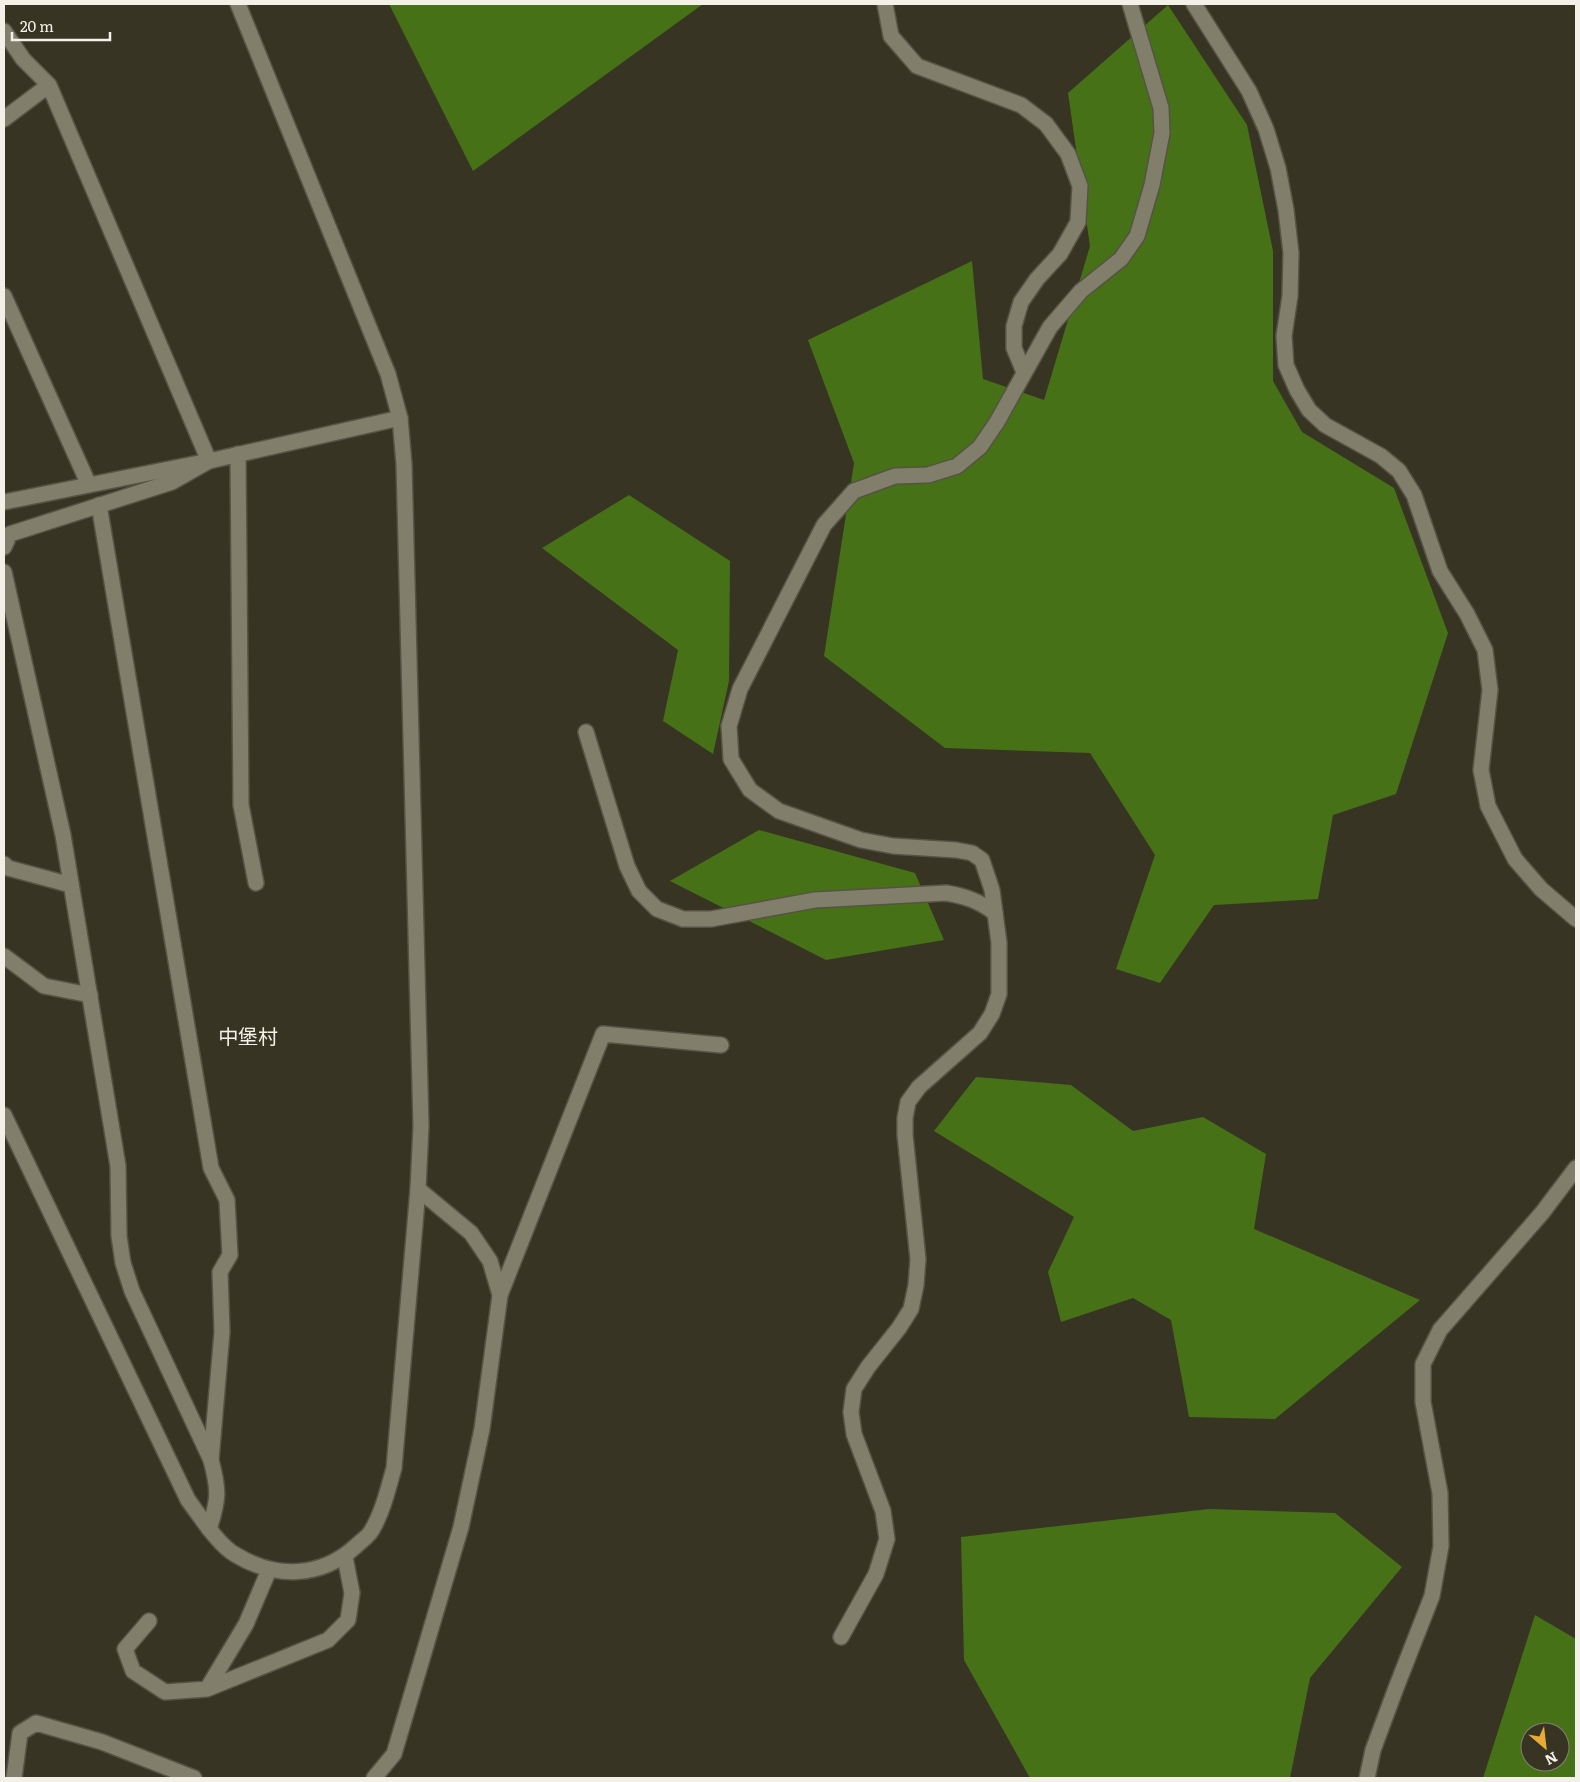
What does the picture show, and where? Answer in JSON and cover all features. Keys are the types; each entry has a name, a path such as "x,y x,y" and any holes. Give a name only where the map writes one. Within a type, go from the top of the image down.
{"street":[{"path":"4,1115 188,1500 209,1529 234,1555 269,1570 308,1572 345,1556 372,1531 386,1499 394,1468 418,1189 421,1126 404,464 400,418 388,374 238,4"},
{"path":"885,4 891,36 918,66 1021,105 1046,124 1068,154 1080,186 1078,222 1060,254 1037,279 1021,302 1014,326 1014,348 1024,372"},
{"path":"841,1637 876,1574 887,1539 883,1511 854,1434 851,1412 854,1389 868,1367 900,1328 910,1309 916,1286 918,1259 905,1135 905,1118 908,1102 919,1087 980,1033 992,1014 999,994 999,943 992,890 982,860 972,853 956,850 893,846 861,840 778,811 750,790 731,759 729,726 740,689 824,525 854,492 895,476 928,474 957,466 980,447 997,422 1050,327 1064,308 1081,291 1121,260 1137,236 1152,186 1162,133 1162,108 1130,4"},
{"path":"1194,4 1249,91 1266,128 1278,168 1286,210 1291,253 1290,296 1284,336 1286,365 1297,390 1309,410 1326,425 1380,456 1399,471 1414,496 1440,571 1468,614 1485,650 1490,690 1481,770 1488,806 1516,859 1541,889 1576,919"},
{"path":"4,31 23,58 49,85 209,460"},
{"path":"4,119 49,85"},
{"path":"4,296 89,485"},
{"path":"4,501 238,454 400,418"},
{"path":"238,454 241,805 256,883"},
{"path":"4,547 10,534 172,482 209,460"},
{"path":"98,505 211,1168 227,1200 230,1255 220,1272 222,1332 211,1460"},
{"path":"4,572 63,835 118,1166 120,1236 123,1263 132,1291 211,1460 218,1485 216,1508 209,1529"},
{"path":"586,732 628,866 639,891 657,909 682,919 711,920 815,900 946,893 964,895 981,903 995,913"},
{"path":"4,864 8,868 71,885"},
{"path":"4,956 44,986 90,995"},
{"path":"374,1778 394,1754 461,1527 482,1429 500,1295 603,1034 721,1045"},
{"path":"1367,1778 1373,1750 1432,1596 1441,1546 1440,1493 1423,1402 1423,1364 1440,1330 1542,1213 1576,1168"},
{"path":"418,1189 471,1233 490,1261 500,1295"},
{"path":"149,1621 125,1649 133,1671 165,1692 207,1689 328,1640 348,1620 352,1593 345,1556"},
{"path":"207,1689 246,1624 269,1570"},
{"path":"14,1778 20,1734 36,1723 102,1742 194,1778"}],"green space":[{"path":"389,4 703,4 473,171"},
{"path":"1168,5 1247,125 1273,251 1273,381 1302,432 1394,488 1448,633 1396,794 1333,815 1318,899 1214,905 1160,983 1116,969 1155,855 1090,753 945,748 824,656 854,463 808,340 972,261 983,379 1044,400 1090,246 1068,93"},
{"path":"629,495 730,561 729,681 713,754 663,721 678,650 542,548"},
{"path":"759,830 915,873 944,940 826,960 670,881"},
{"path":"976,1077 1071,1085 1133,1131 1203,1117 1266,1154 1254,1229 1420,1300 1275,1419 1189,1417 1171,1320 1133,1298 1061,1322 1048,1272 1074,1217 934,1131"},
{"path":"1209,1509 1335,1513 1402,1567 1310,1678 1290,1778 1030,1778 964,1660 961,1537"},
{"path":"1535,1615 1576,1639 1576,1778 1483,1778"}],"district":[{"name":"中堡村","path":"248,1037"}]}
